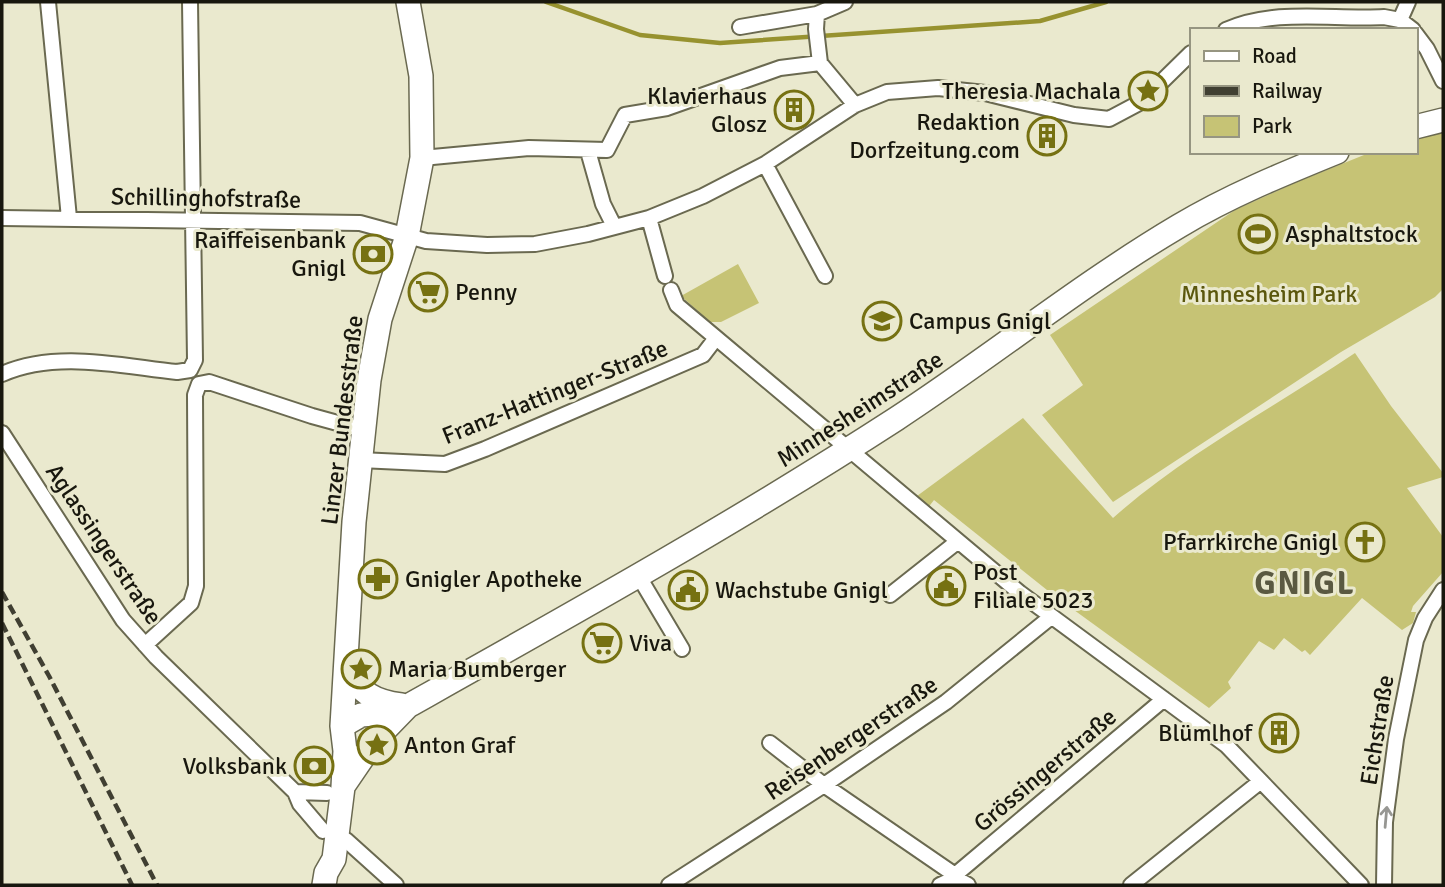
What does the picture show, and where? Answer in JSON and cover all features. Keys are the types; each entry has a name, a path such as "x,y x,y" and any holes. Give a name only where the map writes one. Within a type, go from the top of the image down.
{"main road":[{"name":"Linzer Bundesstraße","path":"325,879 334,859 329,836 335,790 332,750 342,726 360,460 372,361 380,319 408,236 422,158 421,76 408,2"},
{"path":"1417,126 1443,120"},
{"name":"Minnesheimstraße","path":"342,726 360,715 386,713 408,706 638,575 848,450 1177,227 1264,181 1332,154"},
{"path":"346,671 367,695 383,703 408,706"},
{"name":"Minnesheimstraße","path":"335,790 374,741 408,706"},
{"path":"342,726 356,736 374,741"}],"street":[{"path":"48,2 69,218"},
{"path":"2,374 38,363 71,361 177,372 190,369 195,360 190,2"},
{"path":"740,27 816,21 845,2"},
{"path":"1400,20 1408,2"},
{"path":"1230,28 1242,22 1270,17 1384,17 1400,20 1409,28"},
{"path":"816,21 820,63 855,105"},
{"path":"1417,37 1443,81"},
{"name":"Schillinghofstraße","path":"2,218 360,223 426,241 487,245 535,244 649,218 703,196 765,164 855,105 887,92 938,88 985,93 1074,115 1110,119 1141,102 1190,54"},
{"path":"422,158 529,148 607,150 625,115 667,108 780,68 820,63"},
{"path":"588,151 603,204 614,226"},
{"path":"765,164 825,276"},
{"path":"649,218 665,275"},
{"path":"671,290 677,305 957,542 1051,617 1226,745 1361,885"},
{"name":"Franz-Hattinger-Straße","path":"360,460 445,464 703,355 716,338"},
{"path":"145,645 191,603 196,586 195,395 199,384 209,382 363,430"},
{"name":"Aglassingerstraße","path":"2,433 123,620 145,645 295,792 300,804 329,836"},
{"path":"890,595 957,542"},
{"path":"638,575 682,649"},
{"name":"Eichstraße","path":"1384,885 1385,822 1395,739 1416,640 1425,618 1443,590"},
{"name":"Reisenbergerstraße","path":"677,884 946,702 1051,617"},
{"name":"Grössingerstraße","path":"824,785 956,875 1164,699"},
{"path":"770,743 824,785"},
{"path":"1130,885 1261,781"},
{"path":"295,792 335,790"},
{"path":"329,836 346,840 396,885"},
{"path":"940,885 956,878 968,885"}],"green space":[{"name":"Minnesheim Park","path":"1433,133 1443,134 1443,289 1435,297 1341,352 1113,502 1042,415 1083,385 1050,335 1235,210 1368,154 1417,154 1417,138"},
{"path":"738,264 759,303 721,322 710,322 681,296"},
{"path":"1355,353 1391,406 1443,473 1443,477 1407,488 1443,537 1443,572 1413,606 1411,612 1416,612 1413,623 1402,630 1362,598 1310,655 1284,638 1274,650 1259,641 1228,682 1231,688 1209,708 1052,594 934,500 927,509 917,496 1023,418 1113,518 1170,472"}],"waterway":[{"path":"546,2 640,35 720,43 1040,21 1106,2"}],"railway":[{"path":"2,592 49,676 157,885"},
{"path":"2,623 132,885"}],"place":[{"name":"Theresia Machala","path":"1148,91"},
{"name":"Klavierhaus Glosz","path":"794,110"},
{"name":"Redaktion Dorfzeitung.com","path":"1047,136"},
{"name":"Asphaltstock","path":"1258,234"},
{"name":"Raiffeisenbank Gnigl","path":"373,254"},
{"name":"Penny","path":"428,292"},
{"name":"Campus Gnigl","path":"882,321"},
{"name":"Pfarrkirche Gnigl","path":"1365,542"},
{"name":"Gnigler Apotheke","path":"378,579"},
{"name":"Post Filiale 5023","path":"946,586"},
{"name":"Wachstube Gnigl","path":"688,590"},
{"name":"Viva","path":"602,643"},
{"name":"Maria Bumberger","path":"361,669"},
{"name":"Blümlhof","path":"1279,733"},
{"name":"Anton Graf","path":"377,745"},
{"name":"Volksbank","path":"314,766"}],"district":[{"name":"GNIGL","path":"1305,583"}]}
